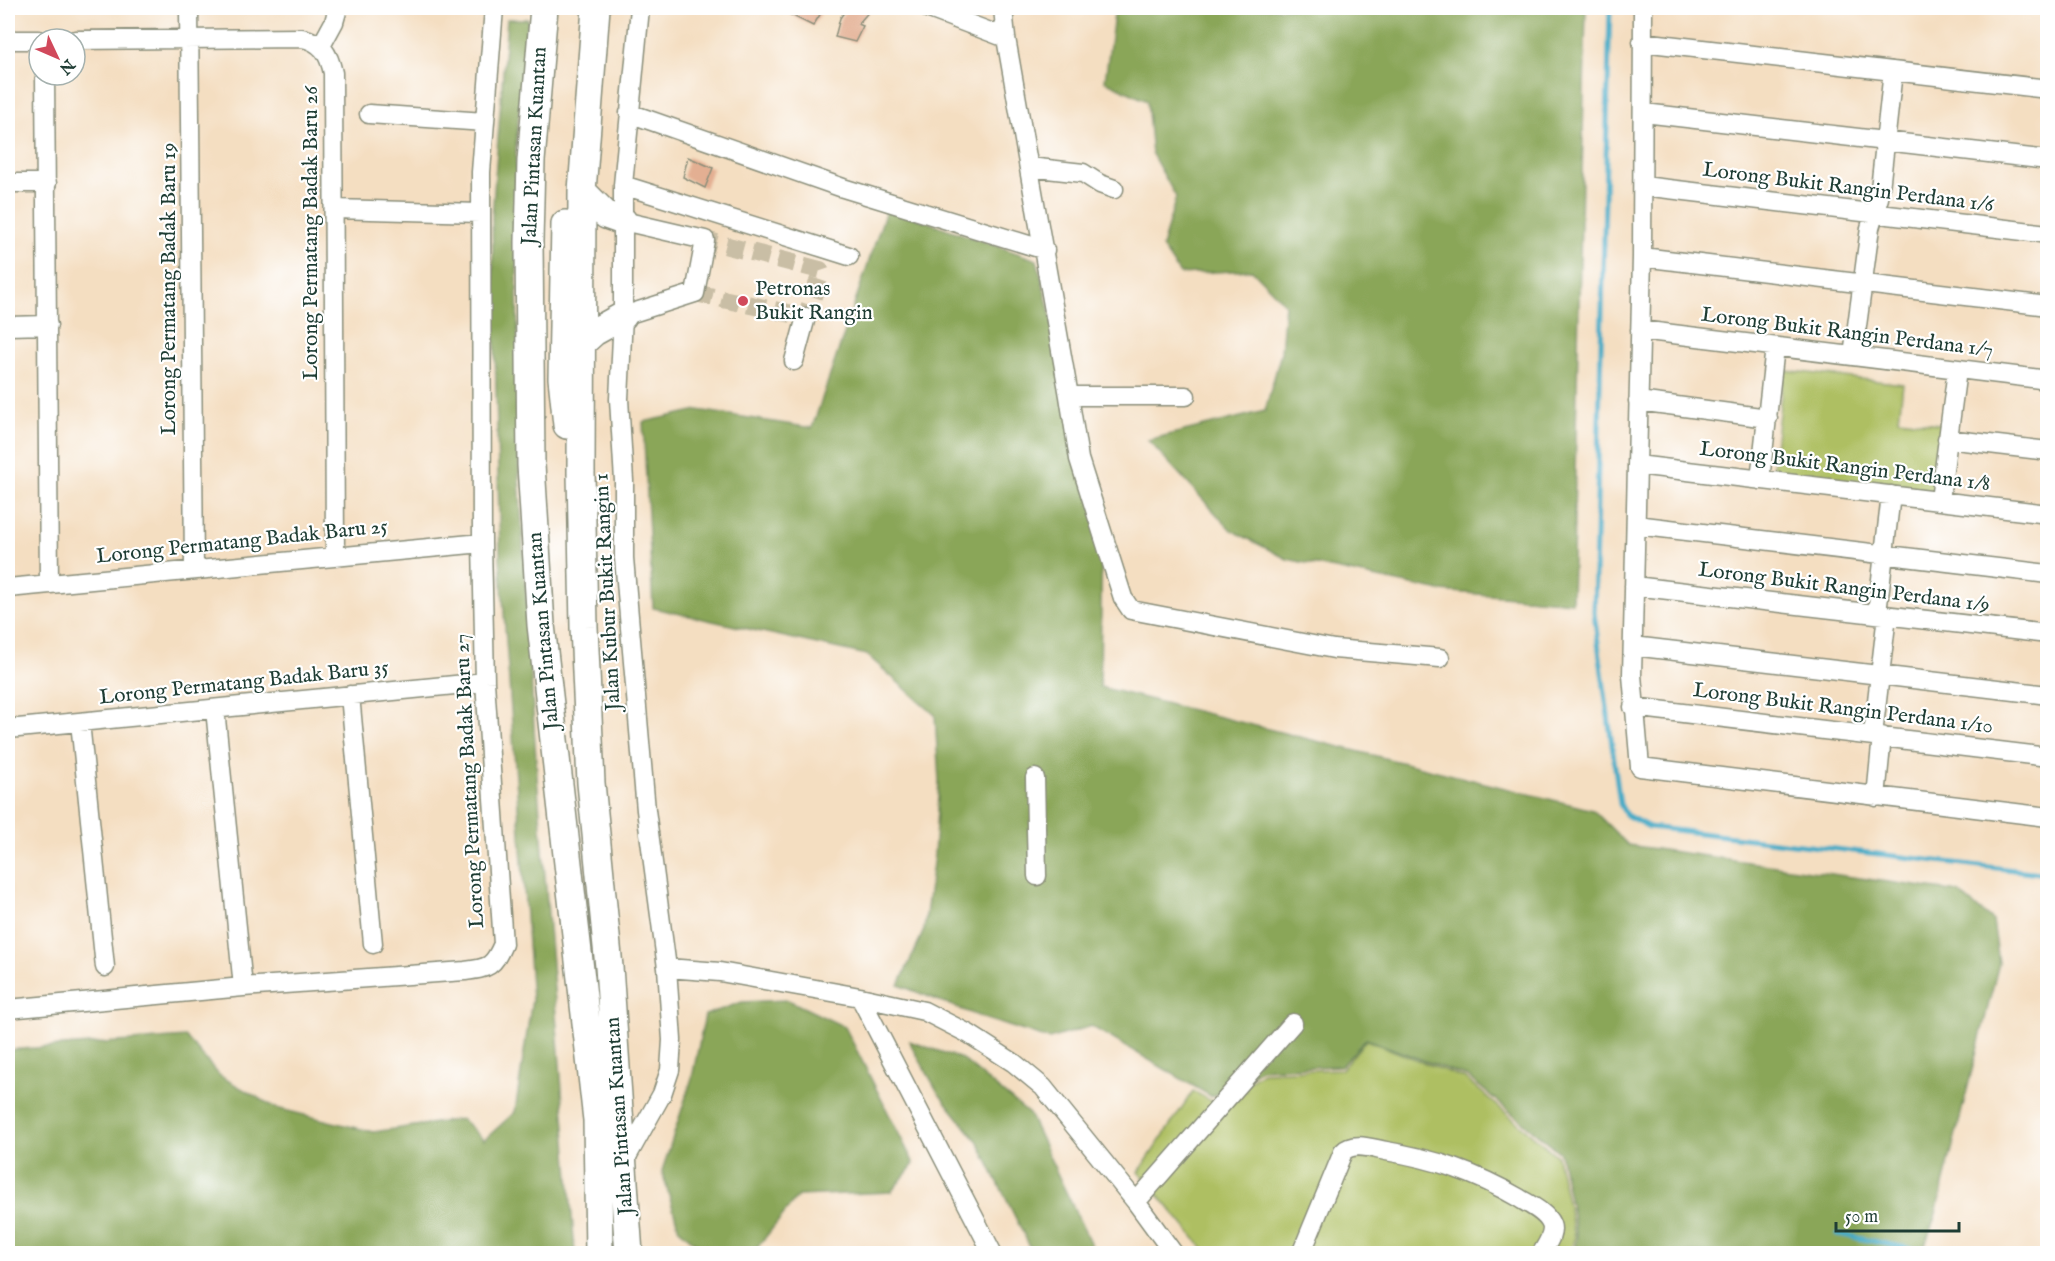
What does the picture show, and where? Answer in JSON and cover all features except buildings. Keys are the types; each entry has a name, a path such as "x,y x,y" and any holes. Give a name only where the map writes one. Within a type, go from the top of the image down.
{"highway":[{"name":"Jalan Pintasan Kuantan","path":"544,8 531,161 529,241 532,476 541,626 597,1120 600,1254"},
{"path":"581,8 567,179 562,378 569,435 581,473"},
{"name":"Jalan Pintasan Kuantan","path":"596,8 582,191 581,473 584,627 591,783 609,967 629,1254"},
{"path":"582,191 606,215 623,221"},
{"path":"582,343 594,332 623,316"}],"street":[{"name":"Lorong Permatang Badak Baru 19","path":"189,8 194,569"},
{"path":"87,40 302,38 312,40 321,46 334,22 338,8"},
{"name":"Lorong Permatang Badak Baru 27","path":"8,1009 243,987 486,969 496,959 503,944 485,682 480,213 494,8"},
{"name":"Jalan Kubur Bukit Rangin 1","path":"624,1162 662,1094 670,1070 672,1040 667,968 646,810 624,558 624,480 619,399 623,316 623,185 640,8"},
{"path":"927,8 1006,38"},
{"path":"1003,8 1006,38 1045,250 1078,459 1123,598 1131,610 1334,649 1440,658"},
{"path":"1643,8 1642,257 1633,646 1633,707 1640,768 2048,818"},
{"path":"8,40 27,40"},
{"path":"1642,42 2048,89"},
{"name":"Lorong Permatang Badak Baru 26","path":"321,46 327,54 333,73 335,556"},
{"path":"1853,357 1861,285 1875,215 1893,71"},
{"path":"45,87 49,584"},
{"path":"629,113 843,188 1045,250"},
{"path":"1644,113 2048,160"},
{"path":"369,114 485,122"},
{"path":"1029,168 1083,173 1100,184 1114,189"},
{"path":"8,183 47,183"},
{"path":"623,185 849,256"},
{"name":"Lorong Bukit Rangin Perdana 1/6","path":"1642,186 2048,234"},
{"path":"334,209 480,213"},
{"path":"623,221 705,240 695,293 623,316"},
{"path":"1642,257 2048,306"},
{"path":"794,361 806,317"},
{"path":"8,326 48,325"},
{"name":"Lorong Bukit Rangin Perdana 1/7","path":"1640,330 2048,380"},
{"path":"1760,480 1775,347"},
{"path":"1940,500 1957,370"},
{"path":"1069,396 1186,396"},
{"path":"1638,401 1767,418"},
{"path":"1947,439 2048,451"},
{"name":"Lorong Bukit Rangin Perdana 1/8","path":"1637,465 2048,514"},
{"path":"1876,797 1884,554 1891,495"},
{"path":"1636,525 2048,574"},
{"name":"Lorong Permatang Badak Baru 25","path":"8,588 482,543"},
{"name":"Lorong Bukit Rangin Perdana 1/9","path":"1634,586 2048,634"},
{"path":"1633,646 2048,695"},
{"name":"Lorong Permatang Badak Baru 35","path":"8,729 485,682"},
{"path":"350,695 373,944"},
{"name":"Lorong Bukit Rangin Perdana 1/10","path":"1633,707 2048,757"},
{"path":"215,708 243,987"},
{"path":"80,722 105,967"},
{"path":"1035,778 1036,876"},
{"path":"667,968 720,972 860,997 924,1011 969,1034 1014,1063 1043,1087 1136,1202 1174,1254"},
{"path":"860,997 993,1254"},
{"path":"1136,1202 1293,1023"},
{"path":"1302,1254 1343,1152 1354,1146 1426,1158 1466,1170 1496,1185 1532,1206 1549,1221 1551,1233 1541,1254"}],"green space":[{"path":"1115,8 1586,8 1572,602 1441,591 1287,559 1231,530 1148,440 1265,411 1281,353 1285,304 1252,270 1180,274 1162,247 1176,197 1152,154 1147,101 1105,81"},
{"path":"507,19 528,19 516,144 519,477 537,776 575,1253 8,1254 8,1050 186,1037 220,1076 276,1108 373,1132 462,1119 484,1140 515,1112 532,999 500,558 492,218"},
{"path":"887,208 1037,260 1102,524 1100,687 1593,810 1628,845 1958,892 1993,921 1999,963 1935,1217 1922,1253 1573,1253 1577,1237 1560,1153 1468,1077 1366,1039 1341,1066 1261,1069 1212,1097 1091,1026 1049,1039 986,1019 899,985 924,930 934,855 939,781 935,715 867,655 653,608 643,422 698,410 812,428"},
{"path":"1784,370 1903,384 1899,419 1947,425 1938,492 1772,473"},
{"path":"788,1000 845,1027 914,1164 891,1192 798,1196 753,1253 707,1253 679,1229 662,1171 692,1078 705,1015 742,1002"},
{"path":"1366,1040 1466,1079 1557,1156 1575,1237 1569,1254 1207,1253 1139,1172 1193,1091 1215,1103 1263,1072 1342,1069"},
{"path":"909,1041 962,1059 1029,1114 1095,1253 1033,1253 978,1142 939,1094"}],"waterway":[{"path":"1610,8 1594,613 1620,804 1626,815 1649,827 2048,874"},
{"path":"1838,1234 1936,1254"}],"tunnel":[{"path":"695,293 806,317 821,273 820,270 705,240"}],"place":[{"name":"Petronas Bukit Rangin","path":"743,301"}]}
